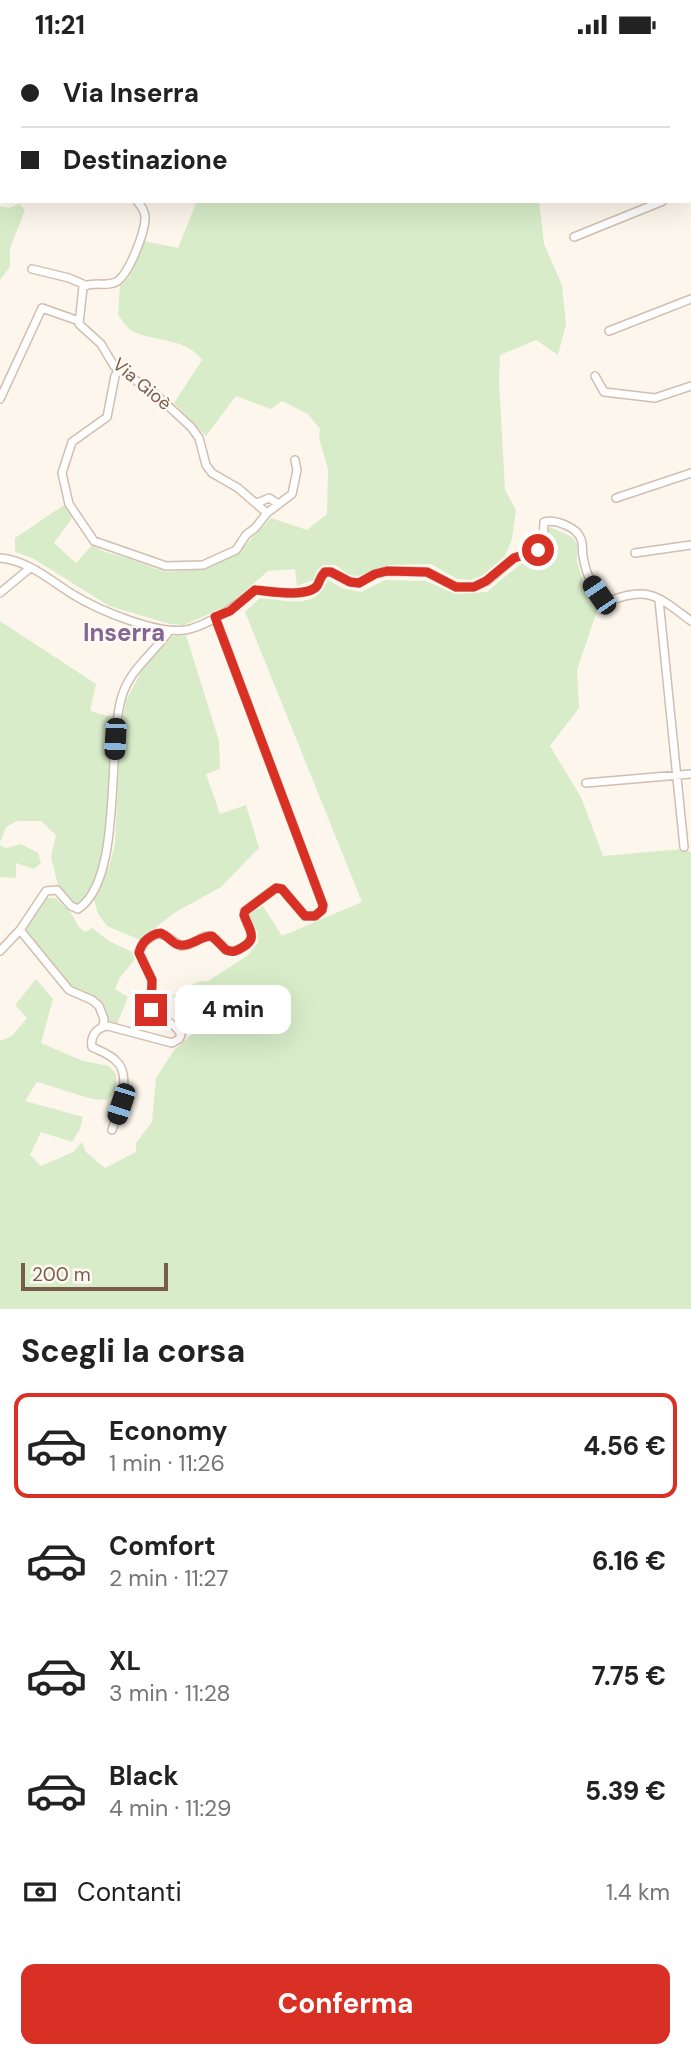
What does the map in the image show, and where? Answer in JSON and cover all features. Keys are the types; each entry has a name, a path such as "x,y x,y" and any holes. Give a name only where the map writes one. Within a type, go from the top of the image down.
{"street":[{"path":"32,269 85,285 111,284 125,274 144,230 145,214 137,203"},
{"path":"574,237 658,203"},
{"path":"0,399 42,308 79,321 81,291 85,285"},
{"path":"608,331 691,299"},
{"name":"Via Gioè","path":"79,321 83,328 102,344 114,366 152,391 186,422 199,438 206,465 212,473 238,488 267,513"},
{"path":"119,369 115,376 107,417 72,442 62,473 69,505 94,541 166,566 203,565 236,550 267,513 292,494 295,485 295,460"},
{"path":"595,376 604,392 654,398 691,386"},
{"path":"617,498 691,473"},
{"path":"257,503 269,498 279,504"},
{"path":"0,558 20,562 96,608 169,631 190,629 230,611 255,590 295,593 310,591 318,585 320,576 325,572 359,583 387,571 427,572 456,587 474,587 486,581 514,558 538,550 542,545 544,522 551,520 576,531 581,539 591,582 599,595 610,601 629,593 640,592 659,600 691,621"},
{"path":"635,553 691,545"},
{"path":"0,593 30,568"},
{"path":"659,600 684,847"},
{"path":"103,1026 172,1043 179,1039 181,1035 177,1027 156,1016 151,1010 152,980 139,953 144,942 151,936 161,933 181,946 203,936 212,936 226,950 237,951 252,939 245,911 276,888 282,889 305,916 315,916 322,910 323,905 215,617"},
{"path":"0,951 20,930 46,891 57,890 71,906 78,909 85,904 97,885 109,842 115,739 122,697 143,659 169,631"},
{"path":"586,783 691,774"},
{"path":"20,930 69,989 99,1006 104,1019 103,1026 94,1033 92,1047 116,1060 124,1072 121,1104 113,1131"}],"green space":[{"path":"196,203 539,203 544,244 562,285 566,324 558,355 536,340 500,355 505,490 516,510 512,539 505,556 483,575 471,580 457,579 431,564 389,565 358,576 350,575 335,565 324,565 317,570 313,580 297,586 295,569 268,571 229,605 184,625 170,624 109,606 34,559 15,552 15,538 64,505 72,518 54,543 76,563 92,545 105,552 166,572 208,567 236,555 271,518 307,530 327,514 328,469 319,438 320,429 308,414 282,401 271,409 236,396 206,436 174,403 202,360 180,344 134,332 118,315 120,286 129,277 144,241 178,248"},
{"path":"19,204 25,210 10,248 10,267 0,280 0,206 9,208"},
{"path":"550,527 572,537 577,544 577,561 584,585 597,611 577,670 579,708 550,746 581,797 603,856 682,849 691,852 691,1309 0,1309 0,1041 12,1036 27,1018 15,1005 36,979 53,999 41,1043 83,1061 109,1066 116,1074 116,1090 107,1100 92,1099 37,1082 25,1101 83,1117 72,1142 41,1132 30,1155 41,1166 73,1152 82,1142 86,1152 105,1168 136,1152 136,1143 152,1122 156,1078 174,1050 199,1028 189,1010 172,996 197,982 208,981 247,956 258,943 258,933 249,918 250,913 263,906 282,936 362,902 245,612 260,598 308,600 322,590 328,580 342,588 361,592 385,580 426,581 455,594 487,592 519,565 543,556 550,546 547,532"},
{"path":"0,621 96,684 90,711 115,718 102,862 88,894 77,906 59,889 51,857 56,835 41,821 17,821 6,827 0,843"},
{"path":"186,635 219,741 220,769 206,774 220,814 246,805 259,848 221,887 174,913 140,940 107,926 98,914 94,899 110,864 115,843 120,742 126,700 147,661 171,636"},
{"path":"21,844 38,853 41,863 34,869 16,863 16,878 0,877 0,845 6,848"},
{"path":"47,898 56,898 85,932 92,928 109,941 132,952 135,959 119,979 115,989 128,997 117,1024 108,1021 99,1001 77,990 65,980 25,931"}],"district":[{"name":"Inserra","path":"124,632"}],"route":[{"path":"151,1010 152,980 139,953 144,942 151,936 161,933 181,946 203,936 212,936 226,950 237,951 252,939 251,930 245,921 245,911 276,888 282,889 305,916 319,914 323,905 215,617 230,611 255,590 295,593 310,591 318,585 320,576 325,572 359,583 387,571 427,572 456,587 474,587 486,581 514,558 538,550"}]}
